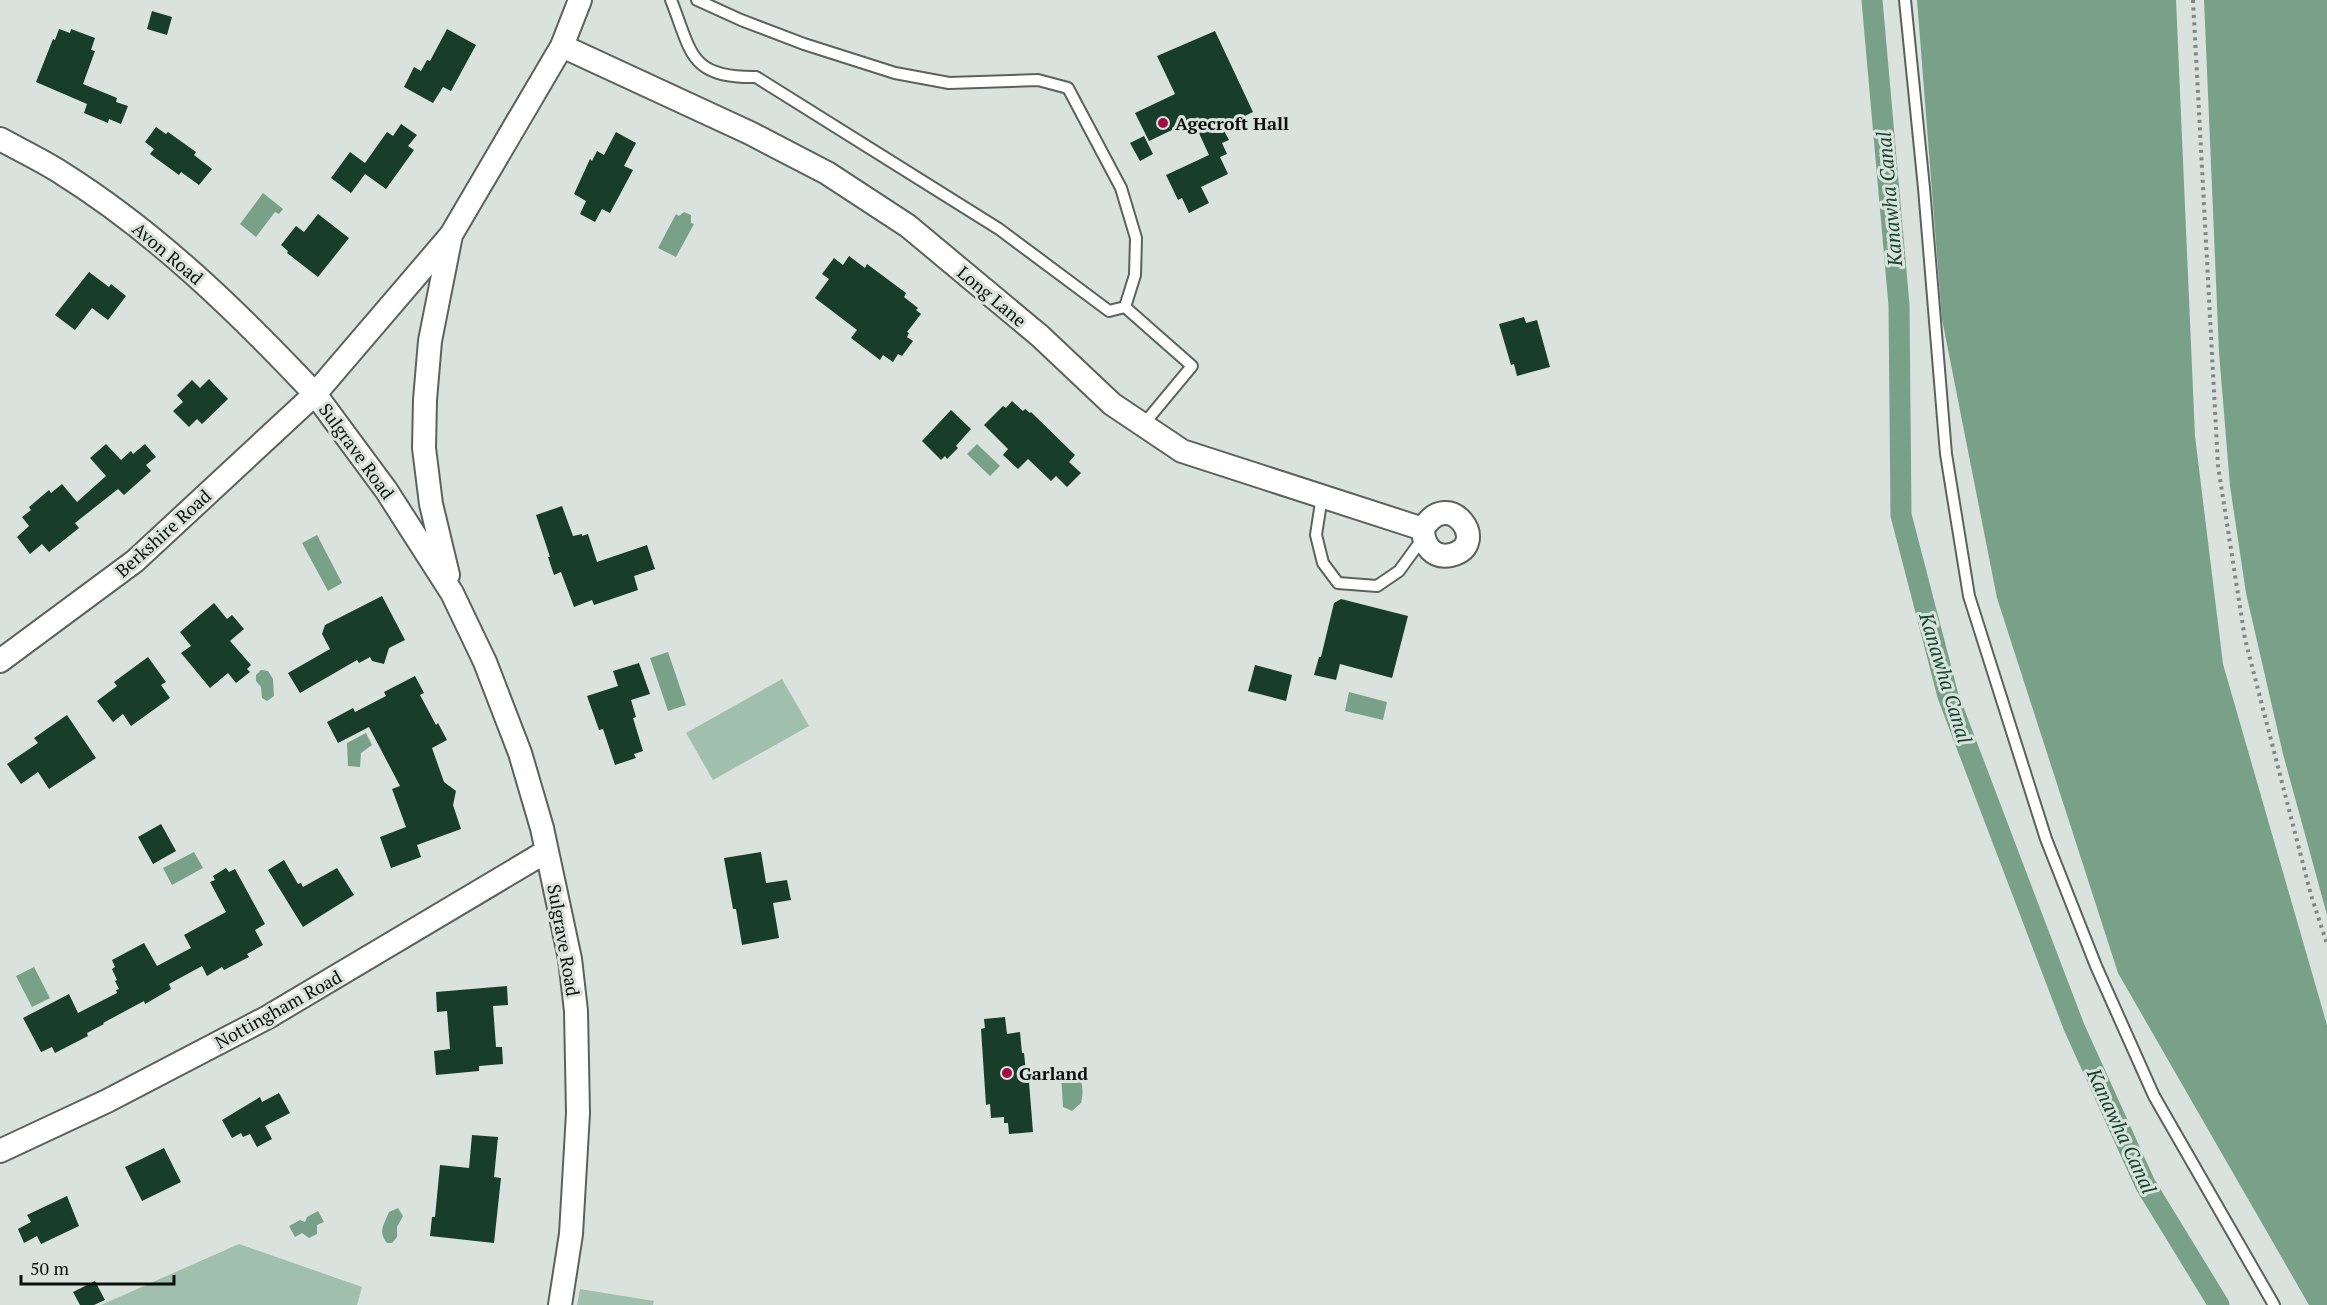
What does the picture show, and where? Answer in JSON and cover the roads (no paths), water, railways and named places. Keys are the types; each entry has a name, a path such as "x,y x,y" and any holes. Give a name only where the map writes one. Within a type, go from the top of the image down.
{"street":[{"name":"Sulgrave Road","path":"560,1305 571,1234 578,1113 576,1011 570,959 543,828 520,753 485,662 452,592 386,490 315,394 451,235 562,46 580,0"},
{"name":"Long Lane","path":"562,46 750,133 836,178 908,226 1040,336 1112,404 1182,451 1322,495 1423,533"},
{"name":"Avon Road","path":"0,139 60,172 121,214 181,262 250,325 315,394"},
{"name":"Sulgrave Road","path":"451,235 430,341 424,448 430,504 452,592"},
{"name":"Berkshire Road","path":"0,661 135,561 315,394"},
{"name":"Nottingham Road","path":"0,1151 107,1101 268,1017 547,851"}],"lane":[{"path":"671,0 693,57 708,70 732,78 756,77 999,229 1050,265 1099,305 1109,311 1125,307"},
{"path":"697,0 804,44 895,73 949,83 1038,80 1068,88 1121,188 1136,238 1135,275 1125,307"},
{"path":"1905,0 1924,188 1946,454 1969,596 2046,839 2096,966 2154,1096 2274,1305"},
{"path":"1125,307 1192,366 1143,425"},
{"path":"1322,495 1316,535 1323,563 1338,583 1377,586 1399,571 1423,533"}],"waterway":[{"name":"Kanawha Canal","path":"1872,0 1899,305 1901,515 1948,696 2074,1027 2145,1184 2219,1305"}],"place":[{"name":"Agecroft Hall","path":"1163,123"},
{"name":"Garland","path":"1007,1073"}]}
